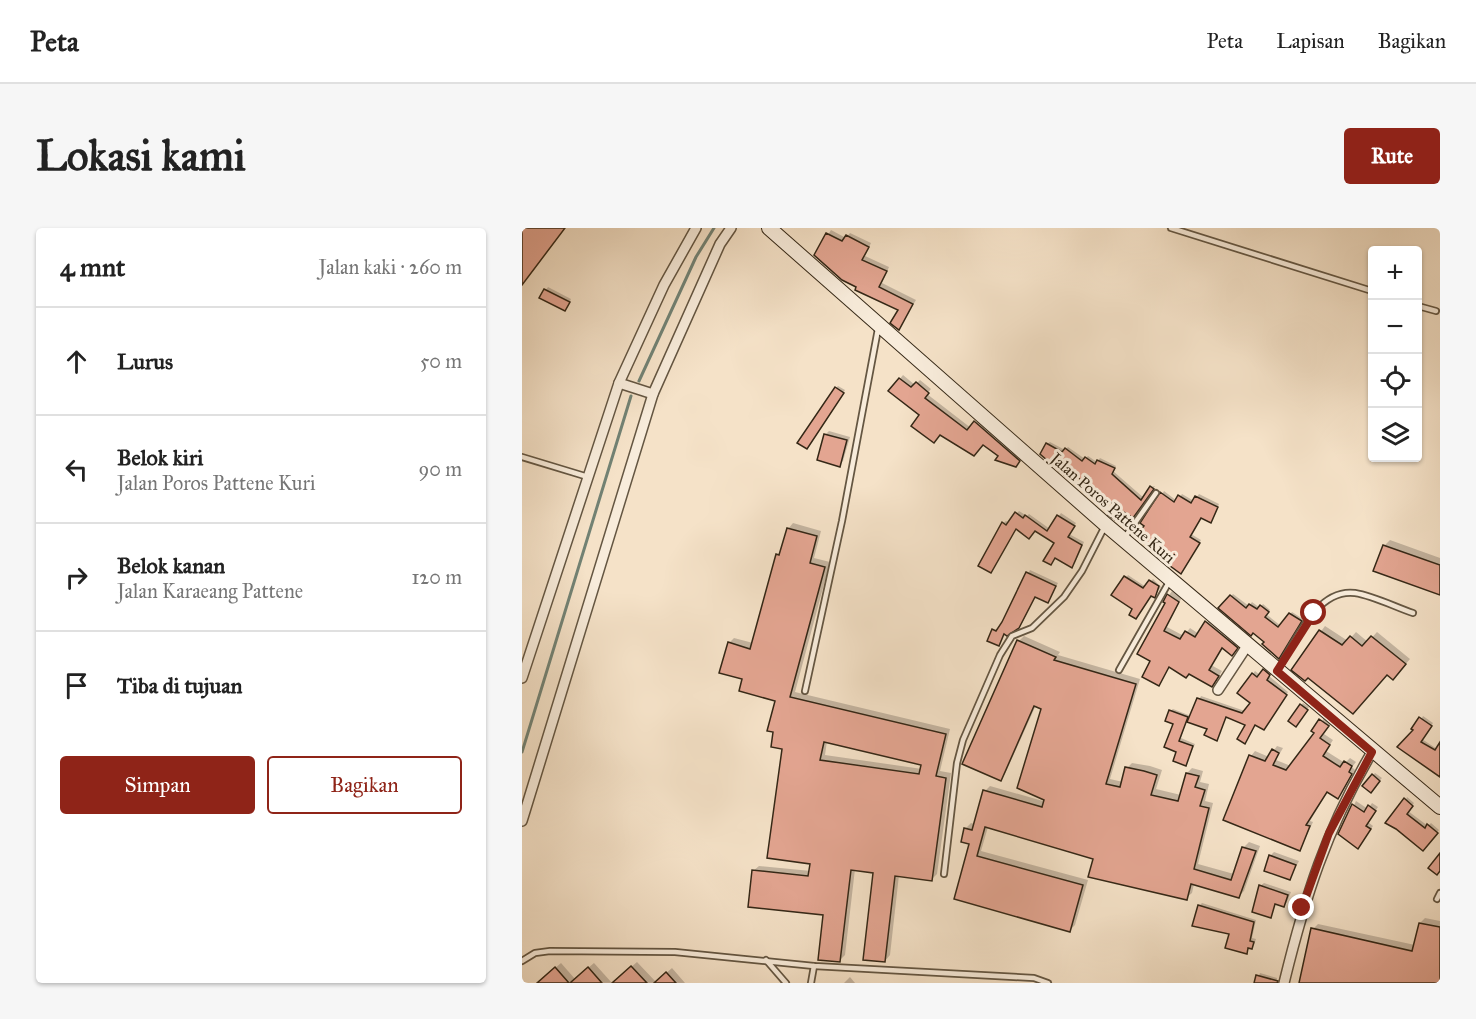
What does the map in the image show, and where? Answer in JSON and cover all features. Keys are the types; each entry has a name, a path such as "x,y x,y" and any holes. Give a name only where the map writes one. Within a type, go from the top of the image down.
{"street":[{"path":"522,678 619,383 664,285 696,228"},
{"path":"522,821 652,394 720,244 731,228"},
{"name":"Jalan Poros Pattene Kuri","path":"769,228 1105,524 1372,752 1440,807"},
{"path":"619,383 652,394"},
{"path":"1218,690 1247,646"},
{"path":"1284,983 1302,908 1317,863 1329,833 1372,752"}],"lane":[{"path":"1172,228 1368,290"},
{"path":"1422,307 1436,311"},
{"path":"805,691 842,521 879,326"},
{"path":"522,457 589,478"},
{"path":"1124,540 1156,493"},
{"path":"944,874 957,763 963,740 1000,655 1012,636 1032,628 1064,597 1082,571 1105,524"},
{"path":"1119,670 1171,580"},
{"path":"1277,671 1314,613 1335,596 1354,593 1413,613"},
{"path":"1437,899 1440,893"},
{"path":"522,961 535,953 550,951 675,952 814,966 1034,978 1048,983"},
{"path":"765,960 786,983"},
{"path":"811,983 814,966"}],"building":[{"path":"522,228 565,228 522,285"},
{"path":"826,233 842,241 846,235 869,247 862,260 887,271 879,287 913,304 899,330 890,323 898,310 855,290 856,287 842,280 814,255"},
{"path":"544,289 570,302 565,311 539,298"},
{"path":"899,378 911,387 916,382 929,393 925,398 967,430 974,421 1020,461 1016,467 995,460 998,456 983,445 974,456 940,435 934,443 911,426 919,415 888,391"},
{"path":"835,387 844,393 807,449 797,443"},
{"path":"824,434 847,440 840,467 817,460"},
{"path":"1046,443 1062,452 1065,448 1082,461 1085,457 1095,464 1097,460 1115,468 1112,474 1141,500 1150,486 1154,489 1133,518 1122,511 1115,520 1108,515 1116,506 1069,471 1065,476 1040,454"},
{"path":"1160,492 1174,502 1178,495 1191,503 1195,496 1218,507 1211,523 1201,518 1190,537 1200,543 1181,574 1158,557 1161,553 1136,536 1144,526 1140,523"},
{"path":"1015,512 1023,518 1025,515 1047,531 1057,515 1075,526 1068,537 1082,545 1072,568 1055,558 1051,565 1043,561 1054,543 1035,531 1029,539 1016,529 991,573 978,566 1002,522 1006,525"},
{"path":"787,528 817,536 810,563 825,567 790,697 946,734 936,776 946,778 932,881 895,876 885,962 863,960 873,873 851,870 840,962 818,960 823,915 748,907 752,870 808,876 810,864 767,858 782,749 771,747 773,732 767,731 775,701 739,691 742,679 719,673 728,642 750,649 776,554 779,555","holes":["824,742 921,765 919,774 820,760"]},
{"path":"1383,545 1440,565 1440,595 1373,571"},
{"path":"1026,572 1056,586 1048,603 1035,597 1019,628 1007,636 1004,634 999,646 987,641 992,629 996,631 1002,622"},
{"path":"1124,576 1143,588 1149,580 1159,586 1155,598 1151,596 1136,619 1129,615 1132,609 1111,595"},
{"path":"1167,594 1179,602 1164,631 1180,639 1185,631 1195,637 1205,621 1238,648 1232,656 1222,648 1209,670 1219,676 1212,687 1189,674 1186,678 1169,667 1159,686 1142,677 1150,661 1137,654 1165,603 1163,602"},
{"path":"1230,595 1246,608 1249,604 1257,609 1260,605 1269,612 1265,617 1278,627 1289,613 1302,621 1279,659 1262,644 1264,642 1253,633 1251,636 1218,608"},
{"path":"1319,630 1342,645 1350,636 1362,646 1371,636 1406,664 1393,680 1387,675 1353,714 1308,678 1305,681 1291,670"},
{"path":"1017,640 1056,657 1054,660 1136,684 1106,784 1120,787 1125,767 1144,771 1157,775 1151,795 1178,801 1186,773 1199,776 1195,787 1205,790 1200,806 1209,808 1194,869 1231,880 1242,847 1256,851 1239,898 1191,884 1187,900 1088,877 1093,859 985,827 977,856 1083,885 1070,932 954,899 969,844 961,842 964,828 972,830 983,790 1042,807 1044,800 1017,788 1041,709 1034,706 1001,781 962,764"},
{"path":"1263,669 1270,675 1267,680 1287,695 1264,730 1255,725 1245,744 1237,739 1245,725 1226,717 1217,741 1204,735 1207,729 1187,722 1197,698 1242,713 1250,703 1237,693 1252,673 1257,677"},
{"path":"1300,704 1308,710 1296,727 1288,721"},
{"path":"1169,710 1188,717 1179,741 1193,746 1186,766 1173,761 1176,752 1164,747 1173,724 1165,721"},
{"path":"1419,717 1432,726 1421,742 1435,750 1440,742 1440,777 1397,747 1413,730 1411,729"},
{"path":"1319,719 1329,726 1320,738 1330,745 1323,756 1340,767 1344,761 1352,766 1349,772 1352,774 1338,799 1327,792 1306,825 1310,826 1300,851 1223,820 1249,755 1265,761 1272,749 1279,753 1273,765 1286,770 1314,733 1311,731"},
{"path":"1372,774 1380,781 1371,793 1362,786"},
{"path":"1404,798 1413,806 1407,814 1425,828 1427,824 1438,833 1423,851 1385,823"},
{"path":"1352,804 1364,812 1368,805 1376,811 1366,826 1371,829 1358,849 1338,834"},
{"path":"1440,853 1440,871 1437,875 1428,868"},
{"path":"1269,855 1296,865 1290,880 1264,871"},
{"path":"1259,885 1288,895 1284,907 1275,904 1271,918 1252,912"},
{"path":"1198,905 1254,922 1250,941 1254,942 1252,949 1248,948 1247,954 1225,948 1229,934 1192,926"},
{"path":"1419,923 1440,927 1440,983 1299,983 1311,928 1412,951"},
{"path":"631,966 647,983 612,983"},
{"path":"555,967 569,983 537,983"},
{"path":"588,967 602,983 570,983"},
{"path":"666,972 676,983 654,983"},
{"path":"1256,975 1278,981 1277,983 1254,983"}],"waterway":[{"path":"639,381 696,257 714,228"},
{"path":"522,752 631,396"}],"route":[{"path":"1302,908 1329,833 1354,782 1372,752 1277,671 1314,613"}]}
